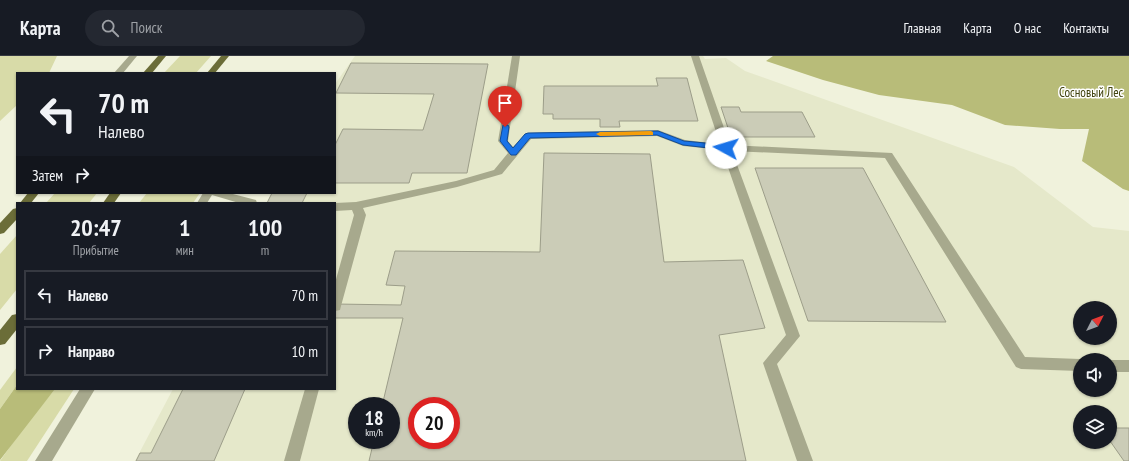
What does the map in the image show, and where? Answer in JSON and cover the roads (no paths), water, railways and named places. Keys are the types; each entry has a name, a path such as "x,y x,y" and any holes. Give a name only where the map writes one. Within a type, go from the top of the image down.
{"main road":[{"path":"147,72 162,56"},
{"path":"212,72 225,56"},
{"path":"26,202 33,194"},
{"path":"109,202 115,194"},
{"path":"0,230 16,213"},
{"path":"0,340 16,320"}],"street":[{"path":"119,72 132,56"},
{"path":"513,153 503,141 516,56"},
{"path":"695,56 793,336 770,363 805,461"},
{"path":"336,207 356,206 457,184 498,172 528,136 658,133 683,143 726,148 888,155 1020,363 1073,365"},
{"path":"220,194 248,202"},
{"path":"336,302 360,215 356,206"},
{"path":"1117,366 1129,366"},
{"path":"43,461 87,390"},
{"path":"292,461 312,390"}],"park label":[{"name":"Сосновый Лес","path":"1091,92"}]}
